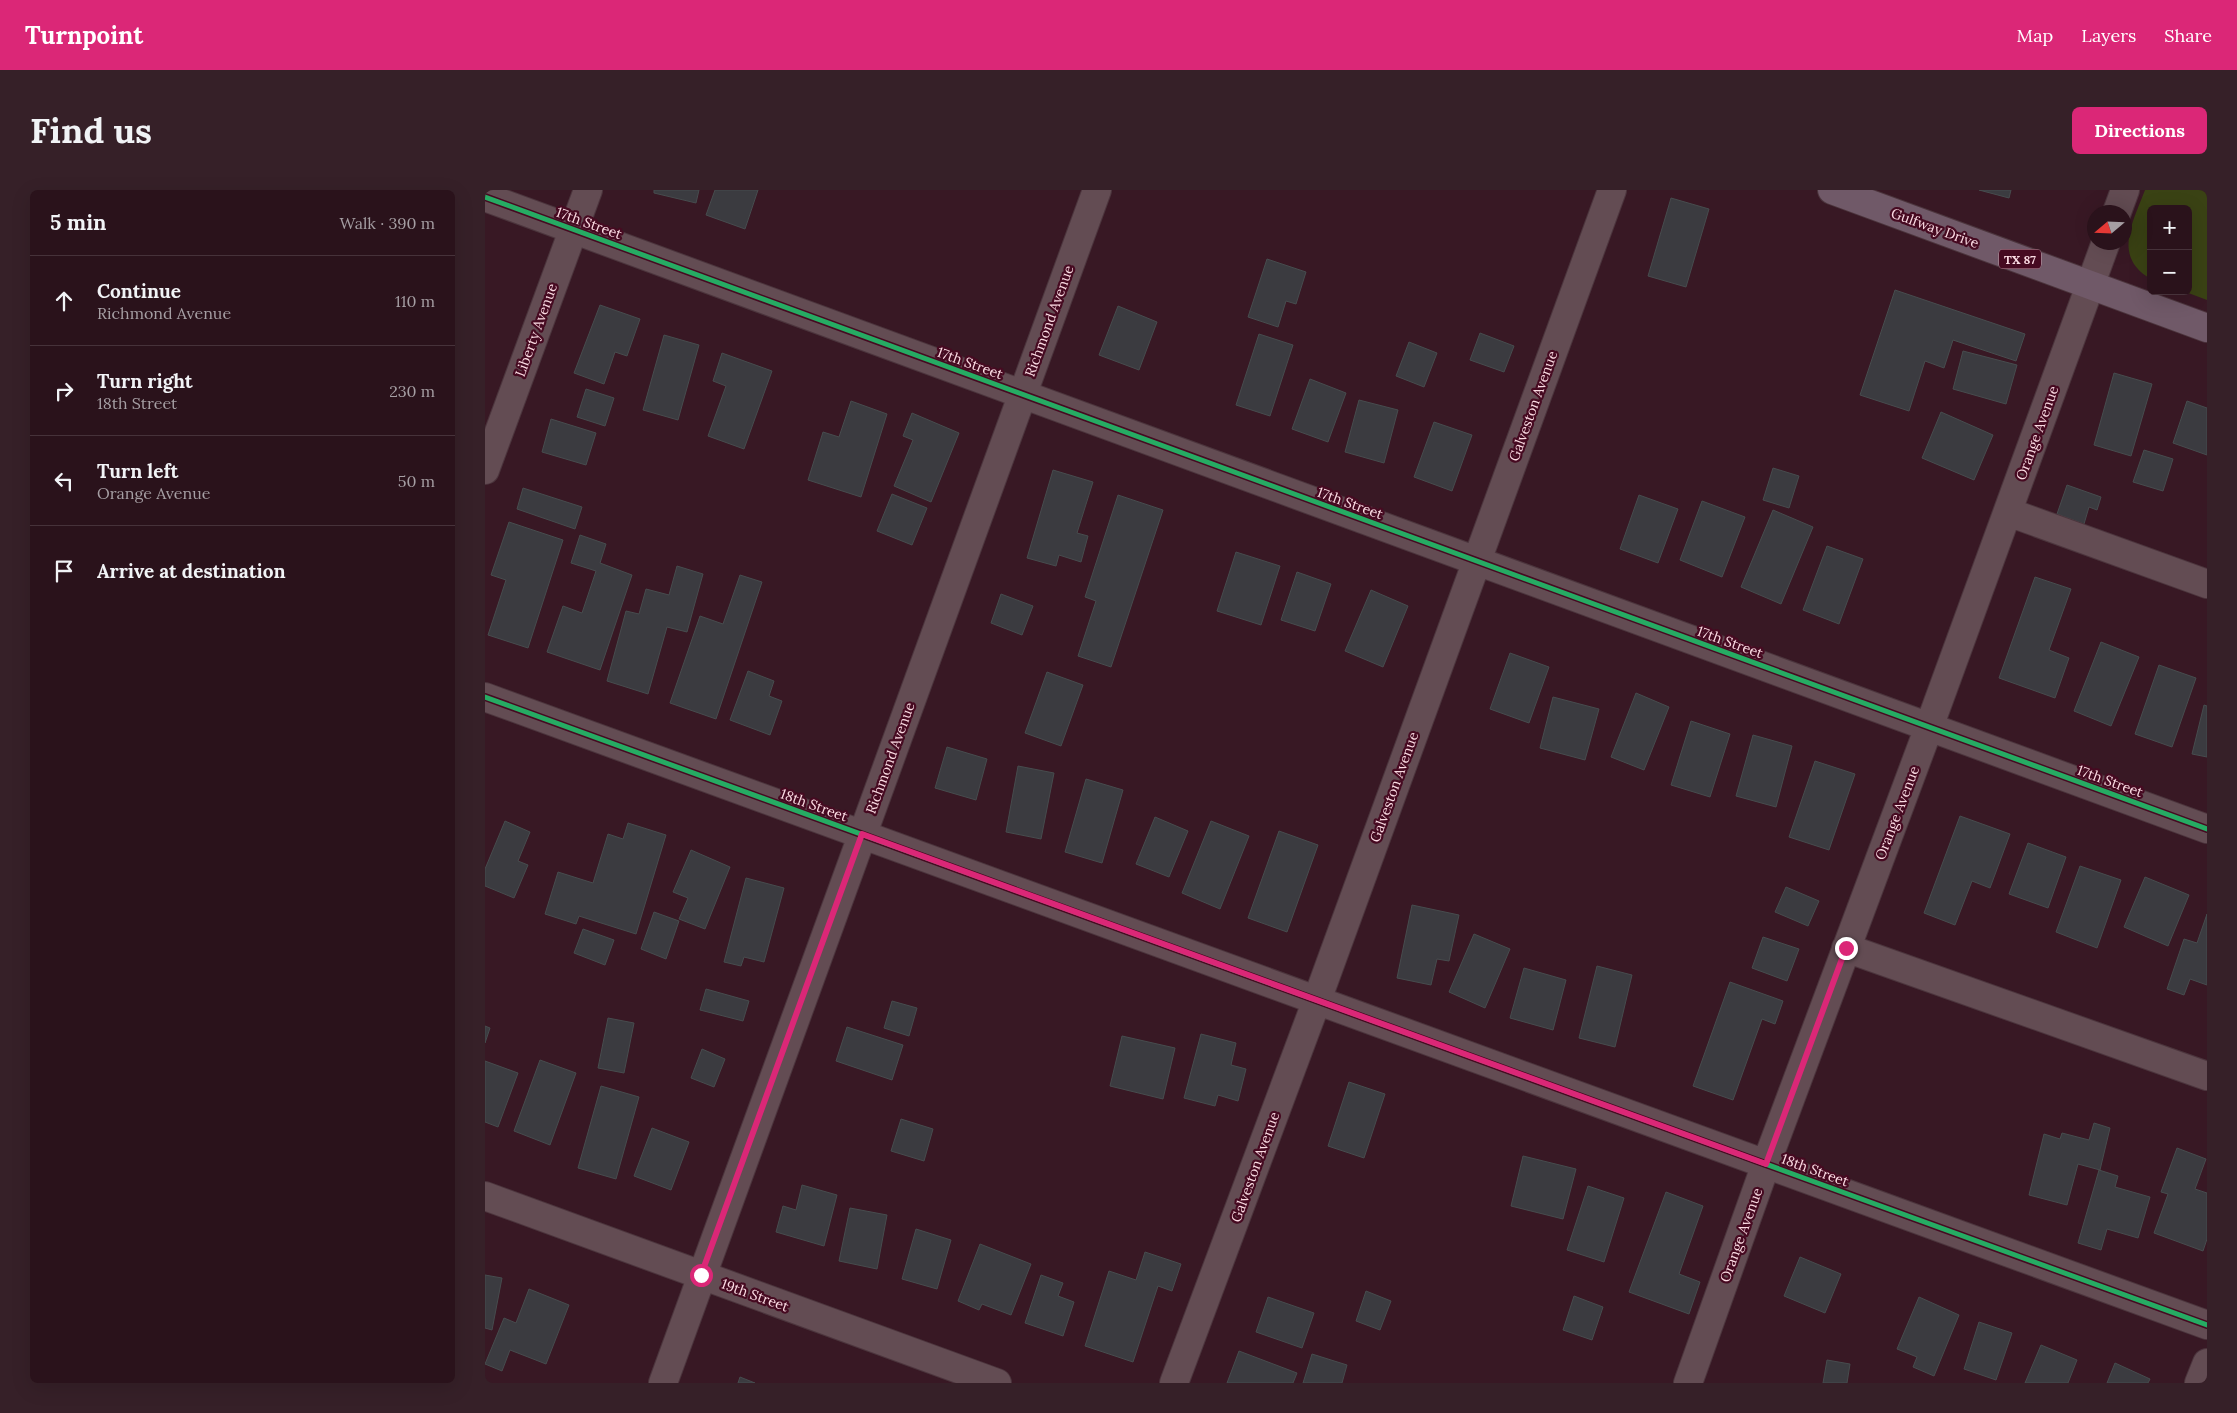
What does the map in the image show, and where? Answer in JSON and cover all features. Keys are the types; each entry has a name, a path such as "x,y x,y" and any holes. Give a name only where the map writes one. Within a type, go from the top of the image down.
{"main road":[{"name":"Gulfway Drive","path":"1832,190 2207,328"}],"street":[{"name":"Liberty Avenue","path":"485,470 588,190"},
{"name":"Richmond Avenue","path":"663,1383 1097,190"},
{"name":"Galveston Avenue","path":"1174,1383 1317,1000 1612,190"},
{"path":"2120,205 2125,190"},
{"name":"17th Street","path":"485,197 2207,829"},
{"name":"Orange Avenue","path":"1688,1383 1766,1164 1929,727 2103,250"},
{"path":"2008,512 2207,584"},
{"name":"18th Street","path":"485,697 2207,1325"},
{"path":"1846,948 2207,1076"},
{"name":"19th Street","path":"485,1196 997,1383"},
{"path":"2199,1383 2207,1363"}],"green space":[{"path":"2145,190 2207,190 2207,300 2192,294 2192,205 2147,205 2147,276 2139,270 2132,260 2129,250 2132,250 2132,223"}],"building":[{"path":"654,190 699,190 696,203 654,193"},
{"path":"715,190 758,190 745,229 706,215"},
{"path":"1979,190 2011,190 2009,198"},
{"path":"1671,198 1709,209 1686,287 1648,276"},
{"path":"1267,259 1306,272 1296,304 1286,301 1278,327 1248,317"},
{"path":"1895,290 2025,334 2016,361 1953,340 1944,368 1925,361 1909,411 1860,395"},
{"path":"600,305 640,319 627,356 615,352 604,384 574,373"},
{"path":"1118,306 1157,322 1139,370 1099,355"},
{"path":"1480,333 1514,346 1504,372 1470,360"},
{"path":"1259,334 1293,345 1270,416 1236,405"},
{"path":"664,335 699,345 678,420 643,410"},
{"path":"1409,342 1437,353 1424,387 1396,376"},
{"path":"1963,351 2017,365 2006,404 1953,389"},
{"path":"722,353 772,371 744,449 708,436 726,386 713,381"},
{"path":"2114,373 2152,384 2131,456 2094,445"},
{"path":"1310,379 1346,393 1328,442 1292,429"},
{"path":"586,389 614,398 605,426 577,417"},
{"path":"1359,400 1398,410 1384,463 1345,452"},
{"path":"851,401 887,414 861,497 808,480 823,432 839,437"},
{"path":"2187,401 2207,408 2207,455 2173,443"},
{"path":"1941,412 1993,435 1974,480 1922,458"},
{"path":"912,413 959,433 931,502 894,486 913,440 903,436"},
{"path":"551,419 596,433 586,465 542,452"},
{"path":"1434,422 1472,435 1452,491 1414,477"},
{"path":"2144,450 2173,459 2163,491 2133,482"},
{"path":"1773,468 1799,476 1789,508 1763,500"},
{"path":"1053,470 1093,482 1077,533 1088,536 1081,562 1059,555 1056,566 1027,558"},
{"path":"2067,485 2101,497 2097,510 2089,507 2084,524 2057,514"},
{"path":"523,488 582,507 575,529 517,509"},
{"path":"892,494 927,508 912,545 877,531"},
{"path":"1118,495 1163,510 1111,667 1078,656 1096,601 1085,597"},
{"path":"1639,495 1678,509 1658,563 1620,549"},
{"path":"1702,501 1745,517 1722,577 1680,560"},
{"path":"1773,510 1813,527 1781,604 1741,587"},
{"path":"509,522 563,540 528,648 488,635 506,580 491,575"},
{"path":"580,535 606,544 600,563 632,575 600,670 547,652 563,606 582,613 596,571 571,563"},
{"path":"1827,546 1863,559 1839,624 1803,610"},
{"path":"1236,552 1280,566 1261,625 1217,611"},
{"path":"677,566 703,574 687,632 667,627 648,694 607,681 626,611 639,614 646,589 669,595"},
{"path":"1297,572 1331,584 1315,631 1281,620"},
{"path":"740,575 762,582 716,719 670,703 700,616 723,624"},
{"path":"2035,577 2071,589 2049,650 2069,658 2055,698 1999,678"},
{"path":"1371,590 1408,606 1383,667 1345,651"},
{"path":"1001,594 1033,606 1022,635 991,623"},
{"path":"2101,642 2139,657 2111,726 2074,711"},
{"path":"1510,653 1549,667 1529,723 1490,709"},
{"path":"2159,665 2196,678 2172,747 2135,734"},
{"path":"748,671 774,681 769,696 782,701 770,735 730,720"},
{"path":"1047,672 1083,685 1061,746 1025,733"},
{"path":"1636,693 1669,707 1644,770 1611,757"},
{"path":"1553,697 1599,709 1585,760 1540,748"},
{"path":"2204,705 2207,706 2207,757 2192,754"},
{"path":"1691,721 1730,734 1710,797 1671,785"},
{"path":"1753,735 1792,746 1776,807 1736,796"},
{"path":"947,747 987,759 976,800 935,788"},
{"path":"1815,761 1855,774 1829,850 1789,837"},
{"path":"1018,766 1054,773 1041,839 1006,832"},
{"path":"1086,779 1123,790 1102,863 1065,852"},
{"path":"1960,816 2010,834 1990,888 1972,881 1955,925 1924,913"},
{"path":"1155,817 1188,831 1169,877 1136,864"},
{"path":"505,821 530,832 518,861 528,865 514,898 485,886 485,869"},
{"path":"1211,821 1249,836 1220,909 1182,893"},
{"path":"628,823 666,835 636,934 579,916 576,924 545,914 558,872 593,883 608,834 623,839"},
{"path":"1279,831 1318,845 1287,932 1248,918"},
{"path":"2028,843 2066,857 2048,908 2009,894"},
{"path":"691,850 730,867 705,929 679,919 688,898 673,892"},
{"path":"2080,866 2121,880 2097,948 2056,932"},
{"path":"2145,877 2189,895 2168,946 2124,927"},
{"path":"746,878 784,888 764,962 744,957 741,966 724,962"},
{"path":"1786,887 1819,901 1808,926 1775,912"},
{"path":"1412,905 1459,915 1449,961 1437,959 1431,985 1397,978"},
{"path":"654,912 679,921 666,959 641,949"},
{"path":"2207,914 2207,985 2190,979 2184,995 2167,989 2184,939 2197,943"},
{"path":"583,929 614,940 605,965 574,953"},
{"path":"1474,934 1510,949 1485,1008 1449,992"},
{"path":"1763,937 1799,949 1787,981 1752,968"},
{"path":"1597,966 1632,975 1615,1047 1579,1038"},
{"path":"1524,968 1566,980 1553,1030 1510,1018"},
{"path":"1730,982 1783,1001 1775,1024 1762,1019 1733,1100 1693,1086"},
{"path":"706,989 749,1001 743,1021 700,1010"},
{"path":"892,1001 917,1008 909,1036 884,1028"},
{"path":"608,1018 634,1023 624,1073 598,1068"},
{"path":"485,1026 490,1028 485,1043"},
{"path":"847,1027 903,1045 892,1080 836,1061"},
{"path":"1201,1034 1236,1043 1231,1065 1246,1069 1238,1101 1218,1095 1215,1106 1184,1098"},
{"path":"1122,1036 1175,1048 1163,1099 1110,1086"},
{"path":"702,1049 725,1059 714,1087 691,1078"},
{"path":"540,1060 576,1073 550,1145 514,1131"},
{"path":"485,1061 518,1073 498,1127 485,1122"},
{"path":"1349,1082 1385,1094 1364,1158 1328,1146"},
{"path":"601,1086 639,1097 616,1179 578,1168"},
{"path":"901,1119 933,1129 924,1161 891,1151"},
{"path":"2094,1123 2110,1128 2100,1170 2078,1164 2067,1205 2029,1195 2044,1134 2060,1139 2062,1133 2089,1140"},
{"path":"652,1128 689,1142 671,1190 634,1176"},
{"path":"2177,1148 2206,1159 2195,1189 2207,1193 2207,1239 2203,1251 2154,1233 2168,1194 2161,1192"},
{"path":"1523,1156 1576,1169 1563,1219 1511,1206"},
{"path":"2099,1170 2118,1176 2115,1187 2150,1197 2138,1238 2107,1229 2101,1250 2078,1243"},
{"path":"802,1185 837,1195 824,1246 776,1232 783,1206 796,1210"},
{"path":"1588,1186 1624,1198 1604,1262 1567,1250"},
{"path":"1666,1192 1703,1206 1679,1274 1700,1282 1689,1314 1629,1292"},
{"path":"850,1208 887,1215 877,1269 839,1261"},
{"path":"916,1229 951,1240 937,1289 902,1279"},
{"path":"980,1244 1031,1264 1011,1315 982,1304 979,1310 958,1301"},
{"path":"1145,1252 1181,1264 1172,1291 1158,1286 1133,1362 1085,1346 1109,1271 1136,1280"},
{"path":"1800,1257 1841,1274 1825,1313 1784,1296"},
{"path":"485,1275 502,1278 492,1330 485,1328"},
{"path":"1041,1275 1063,1283 1058,1296 1074,1302 1063,1336 1025,1323"},
{"path":"529,1289 569,1305 546,1364 510,1350 502,1371 485,1364 504,1318 516,1323"},
{"path":"1366,1291 1391,1301 1380,1330 1356,1321"},
{"path":"1574,1296 1603,1307 1592,1340 1563,1330"},
{"path":"1268,1297 1314,1313 1302,1348 1256,1332"},
{"path":"1919,1297 1959,1315 1934,1376 1913,1367 1917,1357 1897,1349"},
{"path":"1979,1322 2012,1333 1996,1380 1964,1369"},
{"path":"2041,1345 2077,1360 2068,1383 2025,1383"},
{"path":"1239,1351 1297,1373 1293,1383 1227,1383"},
{"path":"1312,1354 1347,1365 1342,1383 1303,1383"},
{"path":"1827,1360 1850,1364 1847,1383 1823,1383"},
{"path":"2115,1363 2150,1379 2148,1383 2107,1383"},
{"path":"740,1377 755,1383 738,1383"}],"cycle path":[{"path":"485,197 2207,829"},
{"path":"485,697 2207,1325"}],"route":[{"path":"701,1275 862,834 1766,1164 1846,948"}]}
